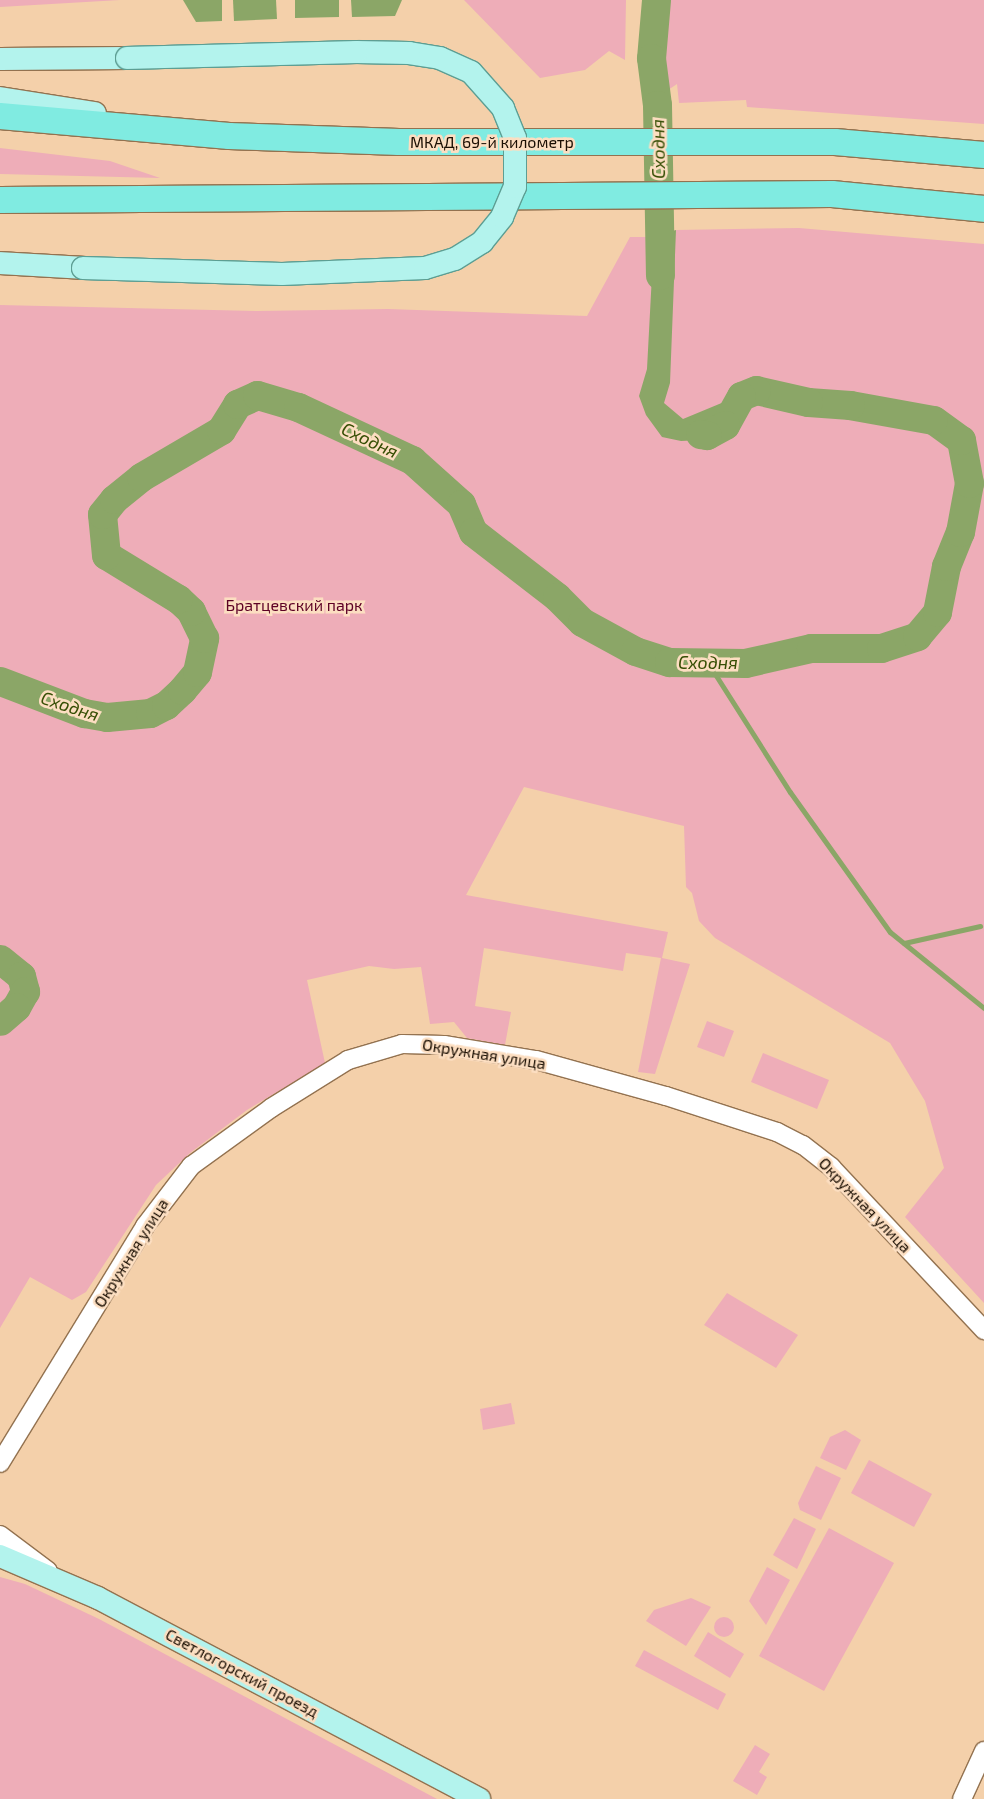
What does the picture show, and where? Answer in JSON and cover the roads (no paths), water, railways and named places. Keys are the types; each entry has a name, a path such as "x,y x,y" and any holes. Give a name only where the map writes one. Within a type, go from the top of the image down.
{"highway":[{"name":"МКАД, 69-й километр","path":"0,116 229,136 400,142 835,142 984,155"},
{"path":"0,200 46,202 832,194 984,209"}],"main road":[{"path":"0,59 356,52 409,53 440,58 471,72 504,108 515,138 514,187 502,217 482,242 455,259 425,268 282,274 83,268 0,263"},
{"path":"0,98 229,136"},
{"path":"0,204 46,202"},
{"name":"Светлогорский проезд","path":"0,1556 56,1578 193,1646 479,1799"}],"street":[{"name":"Окружная улица","path":"0,1463 145,1226 191,1166 270,1108 348,1060 402,1044 444,1045 536,1060 666,1096 778,1132 803,1144 831,1167 984,1330"},
{"path":"0,1534 56,1578"},
{"path":"962,1799 984,1751"}],"waterway":[{"name":"Сходня","path":"656,0 651,58 657,105 660,275"},
{"name":"Сходня","path":"0,681 84,713 107,717 150,713 166,705 182,690 197,672 204,638 191,611 178,599 106,555 102,514 114,499 141,477 221,430 237,404 257,395 298,407 412,460 461,504 473,532 557,597 582,622 635,651 669,662 745,663 811,648 881,648 917,636 937,612 946,566 960,532 969,483 961,440 933,420 850,405 808,402 756,390 741,396 725,425 707,435 700,434"},
{"path":"708,663 790,792 890,932 984,1008"},
{"path":"904,943 980,926"},
{"name":"Сходня","path":"0,959 21,976 25,991 16,1007 0,1021"}],"park label":[{"name":"Братцевский парк","path":"294,605"}]}
